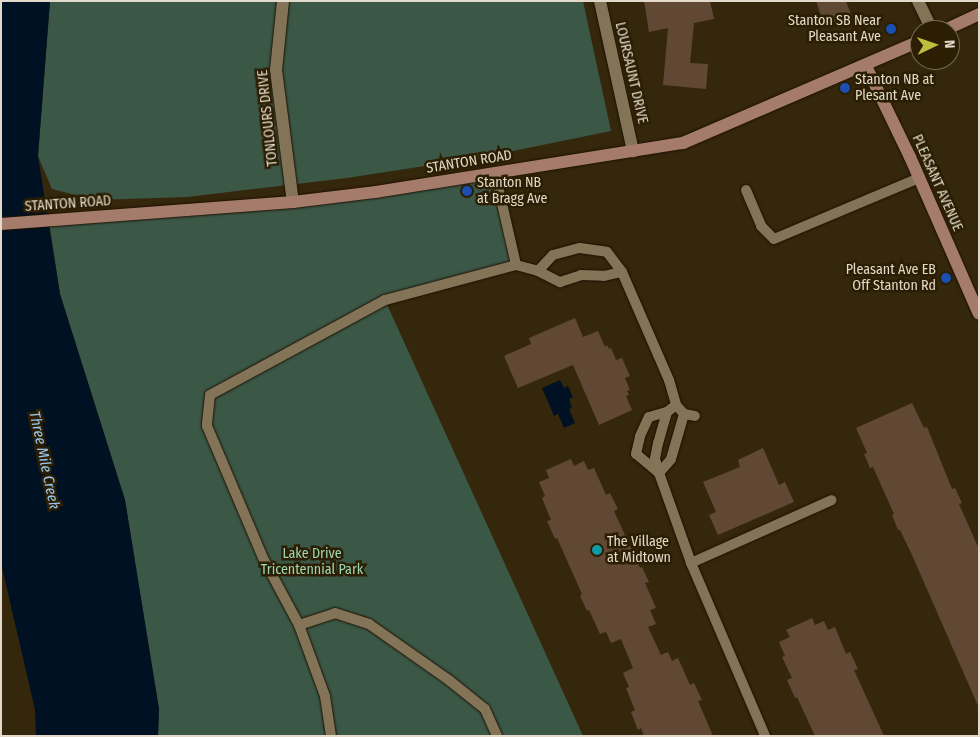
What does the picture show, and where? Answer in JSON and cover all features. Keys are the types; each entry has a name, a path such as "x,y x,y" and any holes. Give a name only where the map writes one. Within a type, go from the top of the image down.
{"street":[{"name":"TONLOURS DRIVE","path":"283,1 276,70 293,202"},
{"name":"LOURSAUNT DRIVE","path":"600,1 633,151"},
{"path":"918,1 927,20"},
{"path":"960,23 979,14"},
{"name":"STANTON ROAD","path":"1,224 293,202 376,192 683,144 910,46"},
{"name":"PLEASANT AVENUE","path":"866,66 919,178 979,314"}],"lane":[{"path":"495,173 516,265"},
{"path":"746,190 761,226 774,239 919,178"},
{"path":"538,271 553,255 580,248 606,252 622,272 669,380 676,406 684,414 695,416"},
{"path":"331,736 325,696 300,625 263,558 208,426 210,395 385,300 516,265 538,271 560,282 582,275 604,276 622,272"},
{"path":"659,473 636,454 640,436 649,417 667,412 676,406"},
{"path":"667,412 655,459 659,473 691,564 765,736"},
{"path":"659,473 671,459 684,414"},
{"path":"691,564 832,500"},
{"path":"300,625 334,613 369,624 450,681 485,709 497,736"}],"green space":[{"path":"50,1 583,1 611,131 483,157 347,178 187,197 95,200 52,189 38,156"},
{"name":"Lake Drive Tricentennial Park","path":"495,173 516,265 385,300 583,736 158,736 159,709 125,500 60,294 49,221 293,202"}],"water":[{"name":"Three Mile Creek","path":"1,1 50,1 38,156 60,294 125,500 159,709 158,736 36,736 35,710 1,563"},
{"path":"560,380 564,388 568,386 573,397 569,399 572,408 569,409 575,423 564,428 558,414 554,416 542,388"}],"building":[{"path":"644,1 710,1 714,19 694,23 690,63 708,64 706,89 663,85 668,28 649,32"},
{"path":"816,1 846,1 852,17 825,27"},
{"path":"575,318 583,337 598,331 605,347 607,345 609,349 611,348 616,360 622,358 630,376 625,378 630,390 627,391 629,395 626,396 632,410 599,425 573,365 518,388 504,356 531,344 529,338"},
{"path":"912,403 924,428 927,427 952,489 955,488 962,503 959,504 979,549 979,708 912,555 900,530 898,530 892,515 894,514 873,467 870,468 864,454 867,453 856,428"},
{"path":"763,448 779,485 785,482 794,502 718,535 709,515 716,512 703,482 740,467 738,460"},
{"name":"The Village at Midtown","path":"571,459 574,466 584,461 588,470 594,468 606,495 610,493 618,509 614,511 640,568 642,567 649,582 645,583 656,608 650,610 656,624 648,627 661,655 668,652 672,661 678,658 690,685 694,683 702,700 698,701 713,736 644,736 641,728 638,730 631,712 635,710 626,688 629,687 623,673 633,668 621,639 611,643 606,632 600,634 589,610 587,611 580,596 582,594 557,538 555,539 547,521 551,520 542,498 545,496 539,482 549,478 546,470"},
{"path":"812,618 815,625 824,621 828,630 835,627 846,654 850,652 858,669 854,670 884,736 815,736 787,680 792,678 782,657 785,656 779,642 790,637 786,630"}],"place":[{"name":"Stanton SB Near Pleasant Ave","path":"891,29"},
{"name":"Stanton NB at Plesant Ave","path":"845,88"},
{"name":"Stanton NB at Bragg Ave","path":"467,191"},
{"name":"Pleasant Ave EB Off Stanton Rd","path":"946,278"},
{"name":"The Village at Midtown","path":"597,550"}]}
